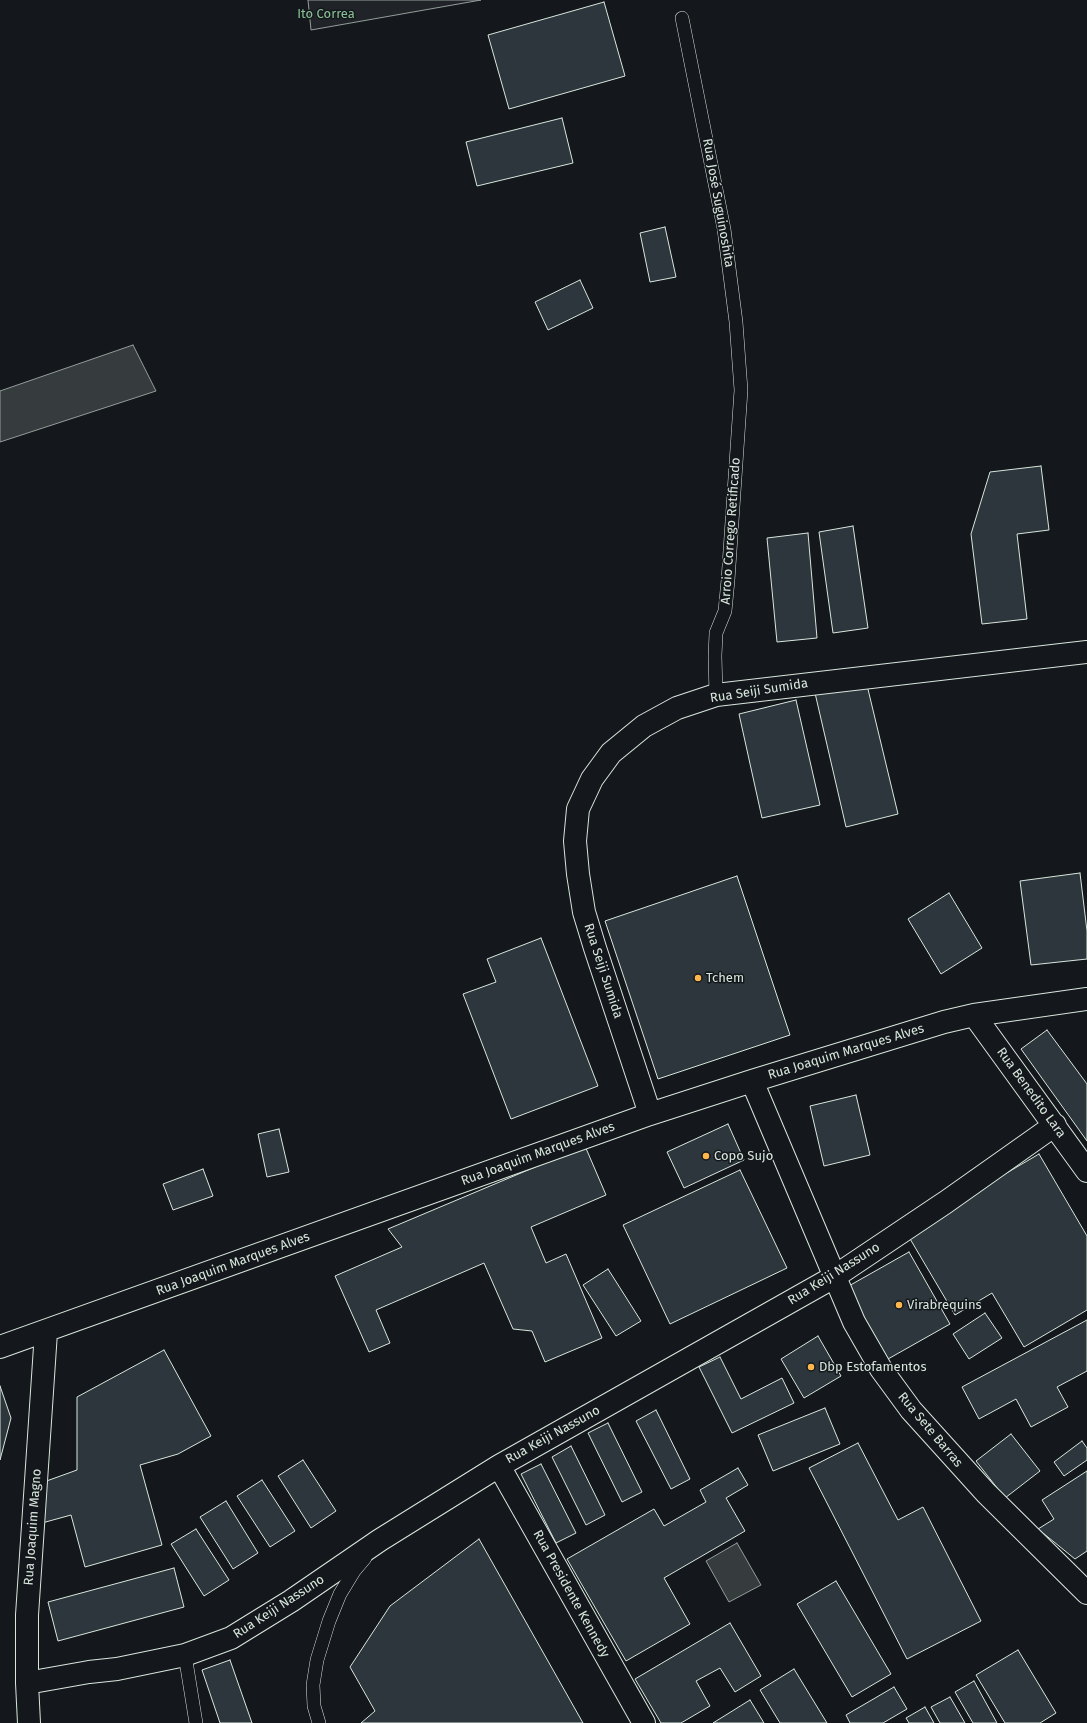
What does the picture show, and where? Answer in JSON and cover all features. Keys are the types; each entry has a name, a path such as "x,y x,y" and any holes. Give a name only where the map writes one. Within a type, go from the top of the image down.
{"street":[{"name":"Rua Seiji Sumida","path":"650,1114 594,948 584,912 578,874 575,841 578,809 592,780 611,753 644,726 677,708 716,695 1087,652"},
{"name":"Rua Joaquim Marques Alves","path":"0,1347 46,1332 650,1114 752,1081 944,1022 974,1015 1087,999"},
{"name":"Rua Benedito Lara","path":"974,1015 1087,1171"},
{"name":"Rua Sete Barras","path":"752,1081 854,1322 881,1369 911,1410 986,1493 1087,1593"},
{"name":"Rua Keiji Nassuno","path":"27,1683 89,1672 117,1669 186,1656 231,1638 291,1601 380,1540 499,1466 834,1277 946,1202 1055,1125"},
{"name":"Rua Joaquim Magno","path":"29,1723 27,1683 27,1615 46,1332"},
{"name":"Rua Presidente Kennedy","path":"499,1466 644,1723"}],"lane":[{"name":"Rua José Suguinoshita","path":"682,18 724,229 736,322 741,390"},
{"name":"Arroio Corrego Retificado","path":"716,695 716,633 725,611 741,390"},
{"path":"319,1723 314,1706 313,1685 317,1660 329,1621 340,1594 354,1571 380,1540"},
{"path":"186,1656 196,1723"}],"green space":[{"name":"Ito Correa","path":"308,0 481,0 311,30"}],"shaded area":[{"path":"133,345 156,391 0,442 0,391"},
{"path":"737,1543 761,1585 729,1602 706,1561"}],"building":[{"path":"604,2 625,76 509,109 488,35"},
{"path":"562,118 573,163 477,186 466,142"},
{"path":"665,227 676,277 650,282 640,233"},
{"path":"580,280 593,308 548,330 535,302"},
{"path":"1041,466 1049,530 1017,534 1027,619 982,624 971,534 990,472"},
{"path":"853,526 868,628 833,633 819,532"},
{"path":"808,533 817,638 777,642 767,538"},
{"path":"866,681 898,814 846,827 815,693"},
{"path":"796,700 820,805 762,818 739,714"},
{"path":"1080,873 1087,931 1087,959 1031,965 1020,881"},
{"name":"Tchem","path":"737,876 790,1035 658,1079 605,921"},
{"path":"949,893 982,948 941,974 908,919"},
{"path":"541,938 598,1086 511,1119 463,994 496,982 487,959"},
{"path":"1047,1030 1087,1084 1087,1141 1021,1049"},
{"path":"856,1095 870,1155 824,1166 810,1106"},
{"name":"Copo Sujo","path":"728,1124 744,1160 684,1188 667,1152"},
{"path":"279,1129 289,1172 267,1177 258,1134"},
{"path":"585,1146 606,1195 531,1227 546,1263 566,1254 602,1338 545,1362 532,1331 513,1329 484,1263 376,1310 390,1343 369,1352 335,1276 402,1247 388,1229"},
{"path":"1039,1154 1087,1236 1087,1310 1024,1347 992,1293 955,1315 906,1232"},
{"path":"203,1169 213,1196 173,1210 163,1184"},
{"path":"740,1170 787,1268 670,1324 623,1225"},
{"name":"Virabrequins","path":"909,1252 950,1324 888,1359 847,1287"},
{"path":"608,1269 641,1321 616,1336 583,1285"},
{"path":"985,1313 1002,1338 969,1359 953,1334"},
{"path":"1087,1320 1087,1371 1057,1387 1068,1407 1031,1427 1016,1399 979,1419 962,1387"},
{"name":"Dbp Estofamentos","path":"818,1336 841,1376 804,1398 781,1359"},
{"path":"164,1350 211,1436 178,1454 140,1465 162,1545 85,1567 71,1515 42,1523 41,1483 77,1470 77,1397"},
{"path":"720,1357 741,1399 782,1378 794,1403 732,1433 699,1367"},
{"path":"0,1386 11,1418 0,1460"},
{"path":"825,1408 840,1444 773,1471 758,1435"},
{"path":"656,1410 690,1479 671,1489 636,1421"},
{"path":"608,1423 642,1492 622,1502 588,1433"},
{"path":"1011,1434 1040,1471 1005,1498 976,1461"},
{"path":"1082,1441 1087,1448 1087,1460 1064,1476 1054,1462"},
{"path":"858,1443 898,1520 923,1507 981,1621 907,1659 809,1468"},
{"path":"571,1446 605,1515 586,1525 552,1457"},
{"path":"303,1460 336,1511 311,1528 278,1476"},
{"path":"541,1464 576,1533 556,1543 521,1474"},
{"path":"738,1468 748,1485 726,1498 745,1531 664,1578 690,1624 626,1661 567,1559 654,1509 664,1526 706,1502 700,1490"},
{"path":"1087,1471 1087,1551 1075,1559 1038,1529 1054,1519 1042,1500"},
{"path":"262,1480 295,1531 270,1547 237,1496"},
{"path":"226,1501 258,1553 233,1569 200,1517"},
{"path":"196,1529 229,1580 204,1596 171,1544"},
{"path":"479,1539 583,1723 361,1723 375,1711 350,1667 390,1606"},
{"path":"174,1568 184,1607 58,1641 48,1602"},
{"path":"836,1581 891,1674 852,1697 797,1604"},
{"path":"730,1623 761,1676 735,1692 720,1668 696,1681 710,1706 681,1723 661,1723 635,1679"},
{"path":"1018,1650 1056,1713 1040,1723 1005,1723 976,1675"},
{"path":"230,1660 252,1723 220,1723 202,1670"},
{"path":"794,1669 827,1723 780,1723 760,1690"},
{"path":"974,1681 997,1723 973,1723 955,1692"},
{"path":"894,1687 907,1709 883,1723 850,1723 846,1715"},
{"path":"950,1697 965,1723 940,1723 931,1707"},
{"path":"750,1700 764,1723 713,1723"},
{"path":"925,1707 934,1723 909,1723 906,1718"}],"place":[{"name":"Tchem","path":"698,978"},
{"name":"Copo Sujo","path":"706,1156"},
{"name":"Virabrequins","path":"899,1305"},
{"name":"Dbp Estofamentos","path":"811,1367"}]}
